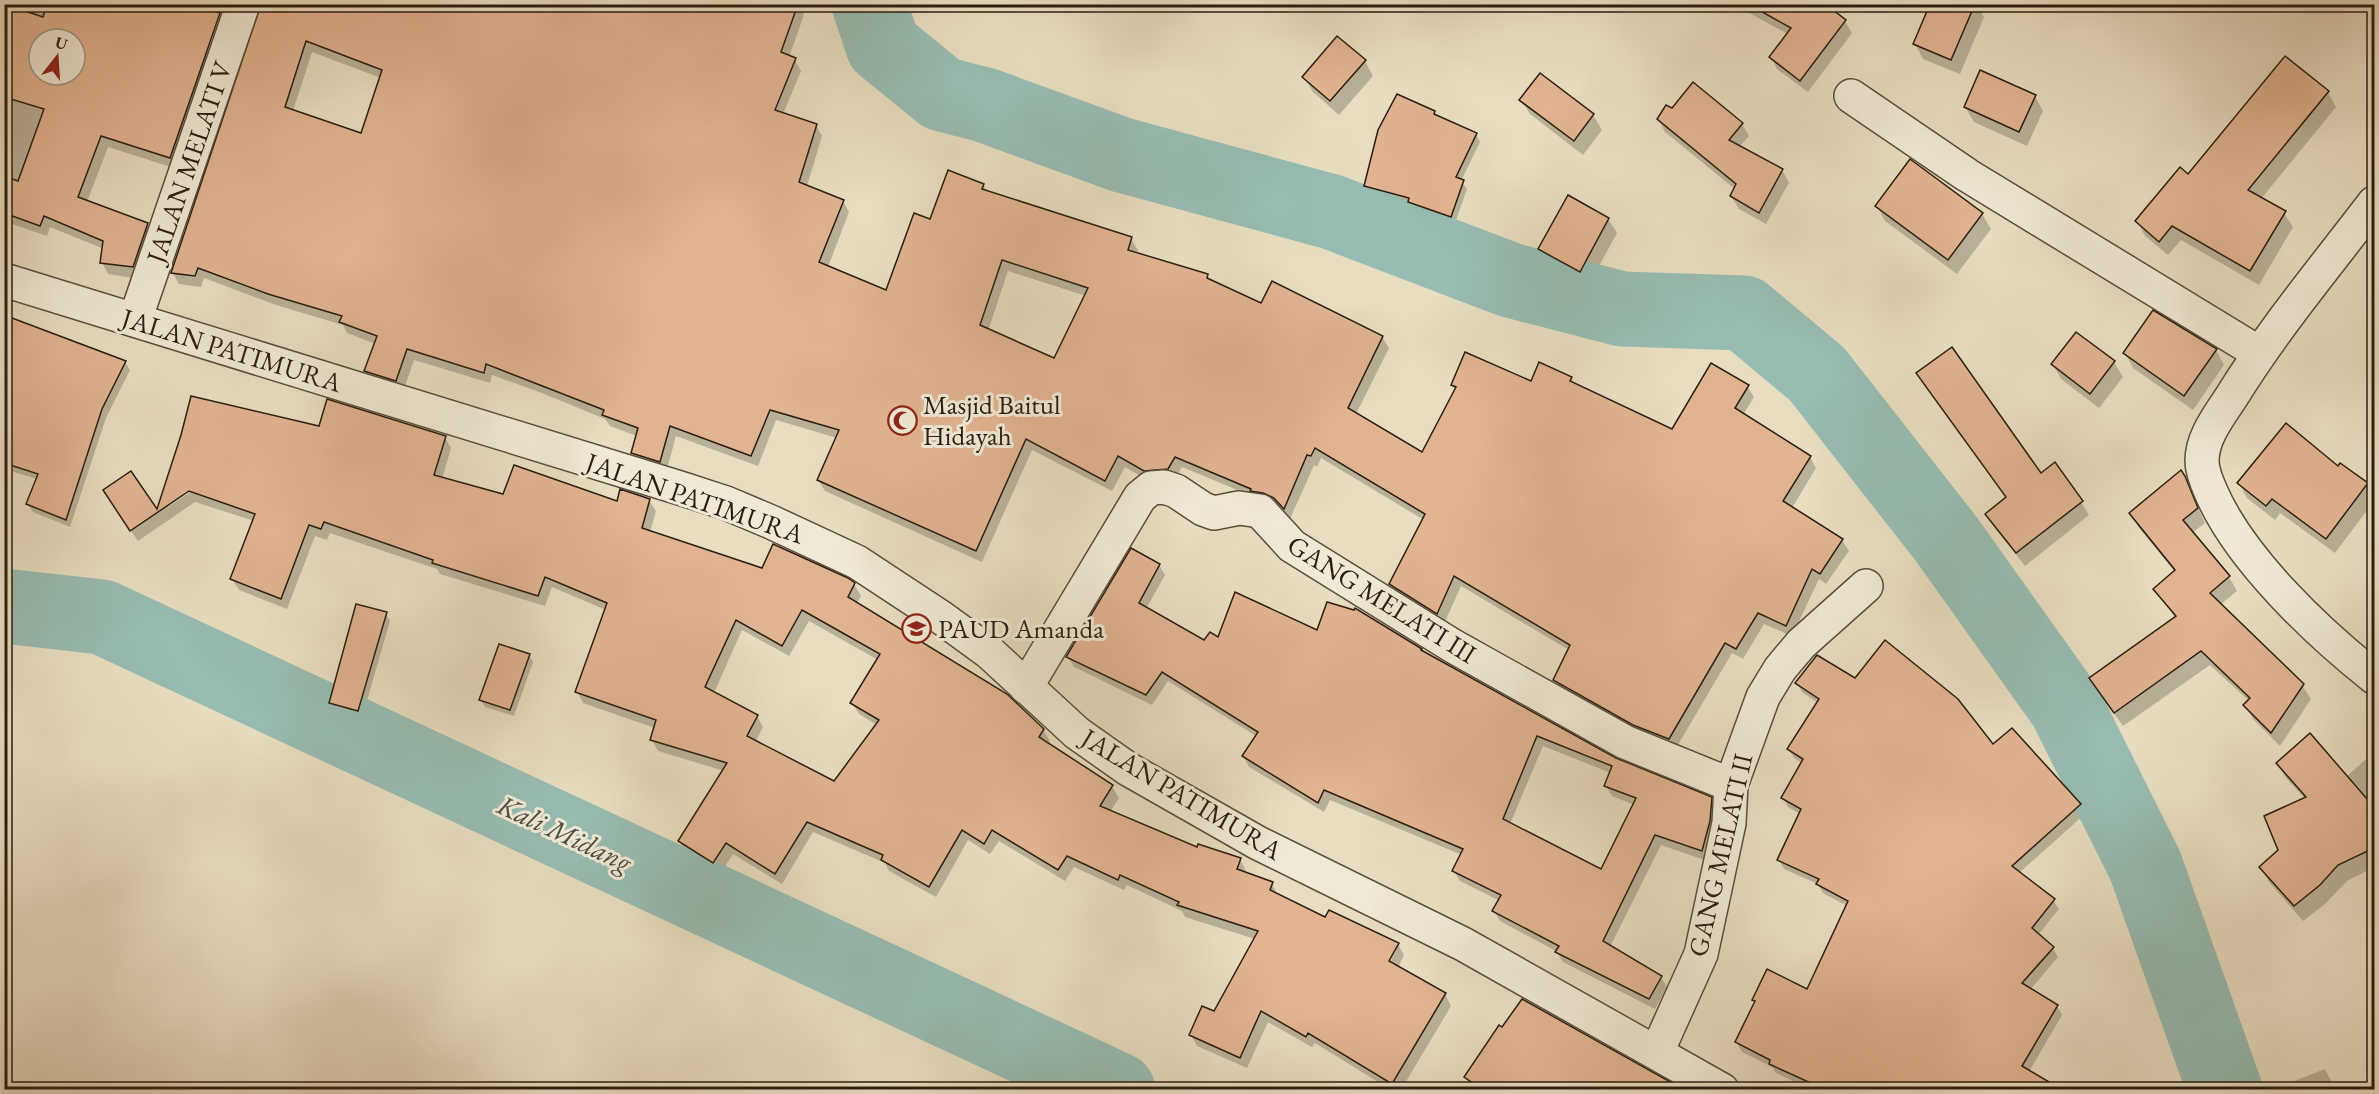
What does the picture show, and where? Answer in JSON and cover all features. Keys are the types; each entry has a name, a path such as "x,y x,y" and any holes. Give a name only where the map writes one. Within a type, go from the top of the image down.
{"street":[{"name":"JALAN MELATI V","path":"135,320 243,4"},
{"path":"1851,96 1968,175 2259,353"},
{"path":"2374,203 2259,353 2206,437 2202,462 2207,483 2219,510 2255,561 2304,616 2348,657 2374,677"},
{"name":"JALAN PATIMURA","path":"4,280 726,503 818,542 856,562 942,618 990,653 1077,733 1128,769 1258,843 1463,944 1722,1089"},
{"name":"GANG MELATI III","path":"1026,687 1138,500 1151,489 1164,487 1176,491 1203,509 1214,513 1239,508 1266,515 1292,546 1453,646 1625,742 1731,785"},
{"name":"GANG MELATI II","path":"1657,1052 1701,954 1729,823 1731,785 1763,697 1780,669 1801,644 1866,586"}],"building":[{"path":"4,4 43,17 47,4 196,4 220,13 170,158 101,136 78,197 148,223 133,267 100,263 103,241 44,216 40,226 4,213 4,176 18,181 44,109 4,97"},
{"path":"261,4 798,4 781,52 796,58 775,110 817,124 799,182 844,200 819,262 886,290 914,213 930,219 948,170 984,184 982,189 1132,237 1128,250 1208,274 1207,278 1261,303 1272,281 1383,336 1348,408 1422,452 1456,387 1451,385 1465,352 1531,381 1539,362 1572,377 1570,381 1672,429 1711,363 1749,385 1735,408 1811,456 1783,501 1843,539 1820,574 1812,569 1786,626 1758,613 1736,649 1725,643 1669,739 1633,725 1553,680 1570,645 1454,576 1437,614 1389,584 1425,514 1315,448 1311,456 1307,455 1284,509 1274,498 1250,491 1251,489 1175,457 1168,469 1144,471 1118,456 1105,481 1026,439 976,551 817,480 839,430 770,410 751,456 670,426 660,462 631,453 638,428 602,415 604,410 486,364 484,373 407,349 396,381 364,371 377,336 339,322 342,316 268,294 198,268 195,276 171,273","holes":["306,41 382,70 361,133 285,107","1002,260 1088,288 1054,358 980,325"]},
{"path":"1748,4 1825,4 1846,20 1800,81 1769,57 1791,28"},
{"path":"1930,4 1975,4 1951,60 1913,44"},
{"path":"1337,36 1366,60 1330,101 1302,77"},
{"path":"2285,56 2329,91 2248,190 2286,211 2250,271 2172,226 2159,242 2135,221 2180,167 2188,174"},
{"path":"1980,70 2036,95 2019,132 1964,107"},
{"path":"1540,73 1594,114 1574,141 1519,100"},
{"path":"1693,82 1743,123 1729,140 1783,169 1759,213 1730,196 1736,184 1657,119 1666,105 1672,108"},
{"path":"1397,94 1477,133 1456,177 1464,180 1451,217 1408,202 1409,198 1364,186 1378,130"},
{"path":"1910,159 1983,213 1948,260 1875,206"},
{"path":"1568,195 1609,218 1580,272 1538,249"},
{"path":"2153,310 2217,349 2184,396 2123,353"},
{"path":"4,315 126,361 102,409 66,520 26,504 38,474 4,463"},
{"path":"2076,332 2115,361 2090,394 2051,364"},
{"path":"1952,347 2041,473 2055,462 2083,501 2016,553 1985,514 2006,497 1916,373"},
{"path":"191,396 319,426 327,399 446,436 434,475 503,494 514,465 617,501 620,489 650,499 642,528 762,568 773,544 848,578 855,583 848,597 1007,694 1044,729 1039,737 1113,785 1100,806 1197,847 1198,844 1241,858 1237,869 1273,882 1270,890 1325,917 1329,910 1399,943 1389,961 1446,993 1392,1084 1308,1033 1306,1037 1261,1011 1240,1058 1189,1035 1202,1006 1214,1011 1258,931 1177,905 1179,902 1120,875 1118,880 1067,856 1058,870 992,830 984,844 962,830 929,887 881,860 883,855 807,822 775,874 726,843 713,863 678,841 727,763 650,740 656,720 575,692 607,603 545,577 538,596 432,563 433,560 324,522 321,529 309,525 281,599 230,579 255,514 189,491 130,531 103,490 131,471 157,509","holes":["802,610 880,654 850,703 879,720 834,781 747,736 758,715 705,687 736,620 782,646"]},
{"path":"2286,423 2338,466 2340,463 2368,483 2326,539 2272,499 2266,506 2237,483"},
{"path":"2181,470 2198,508 2183,520 2230,576 2210,593 2304,684 2271,733 2243,705 2250,698 2201,651 2114,713 2089,678 2176,616 2153,589 2175,570 2129,513"},
{"path":"1131,548 1160,564 1139,603 1204,640 1210,632 1218,637 1235,592 1317,630 1327,602 1354,610 1355,608 1421,650 1616,758 1712,797 1710,821 1702,851 1655,835 1603,941 1662,976 1649,999 1555,952 1559,946 1492,911 1501,895 1452,871 1463,849 1324,790 1318,803 1242,756 1258,732 1162,672 1146,695 1066,657","holes":["1537,736 1612,766 1604,786 1636,798 1601,869 1503,819"]},
{"path":"356,604 387,612 358,711 329,703"},
{"path":"1885,640 1958,699 1993,744 2012,728 2081,804 2012,866 2055,899 2032,928 2054,947 2022,983 2058,1005 2022,1066 2061,1089 1824,1089 1769,1064 1770,1060 1735,1042 1755,1001 1752,1000 1767,969 1807,989 1848,901 1816,884 1819,879 1777,860 1801,809 1781,798 1803,759 1787,749 1819,699 1795,683 1817,655 1855,678"},
{"path":"499,644 530,654 510,710 479,700"},
{"path":"2310,733 2374,807 2374,848 2338,865 2320,885 2294,906 2259,867 2278,850 2264,816 2306,797 2276,763"},
{"path":"1522,999 1683,1089 1482,1089 1464,1077 1499,1025 1502,1027"}],"waterway":[{"path":"869,4 883,46 942,94 985,105 1122,155 1332,212 1510,280 1622,309 1744,313 1817,374 1947,540 2066,707 2145,865 2225,1090"},
{"name":"Kali Midang","path":"4,606 102,617 1118,1090"}],"place":[{"name":"Masjid Baitul Hidayah","path":"902,420"},
{"name":"PAUD Amanda","path":"917,628"}]}
